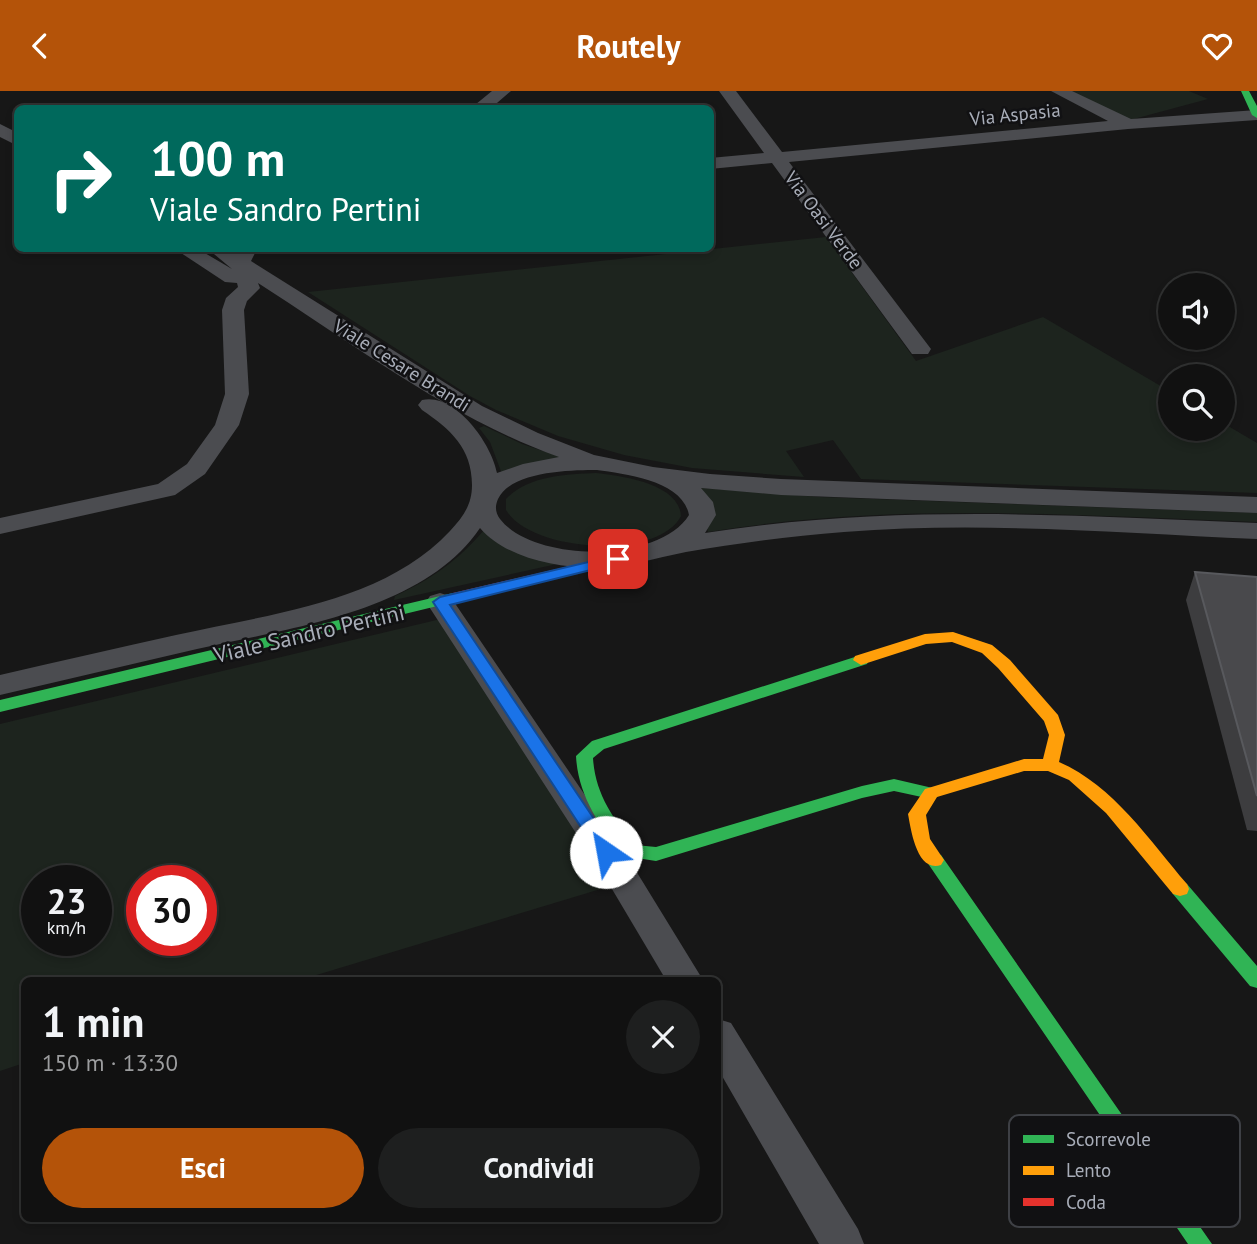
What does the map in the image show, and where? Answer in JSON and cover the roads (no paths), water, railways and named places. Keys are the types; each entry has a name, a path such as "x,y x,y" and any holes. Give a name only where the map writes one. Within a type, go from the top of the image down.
{"street":[{"path":"484,105 503,91"},
{"name":"Via Oasi Verde","path":"727,91 920,349"},
{"path":"1059,91 1128,124"},
{"path":"1245,91 1257,115"},
{"name":"Via Aspasia","path":"714,164 1128,124 1257,115"},
{"name":"Viale Cesare Brandi","path":"190,252 465,430 482,456 486,472 483,501"},
{"path":"0,526 166,490 195,468 227,425 237,394 233,310 237,298 249,288 243,256"},
{"name":"Viale Cesare Brandi","path":"243,256 474,411 529,438 597,462"},
{"path":"1257,505 781,487 710,482 597,462 554,464 521,473 495,485 483,501 488,523 500,533 536,550 564,557 618,559 668,547 750,534 905,521 1029,521 1257,531"},
{"path":"658,473 687,490 701,508 702,518 694,531 668,547"},
{"name":"Viale Sandro Pertini","path":"0,685 351,602 396,583 435,562 469,528 483,501"},
{"name":"Viale Sandro Pertini","path":"0,706 618,559"},
{"path":"440,602 621,874 683,977"},
{"path":"1050,765 1057,735 1052,719 1004,664 987,649 953,636 912,643 598,745 584,756 584,777 610,827 630,851 656,854 862,792 894,785 931,793 1024,765 1050,765 1075,776 1111,808 1257,981"},
{"path":"931,793 918,814 921,840 1112,1115"},
{"path":"721,1040 843,1244"},
{"path":"1189,1227 1201,1244"}]}
